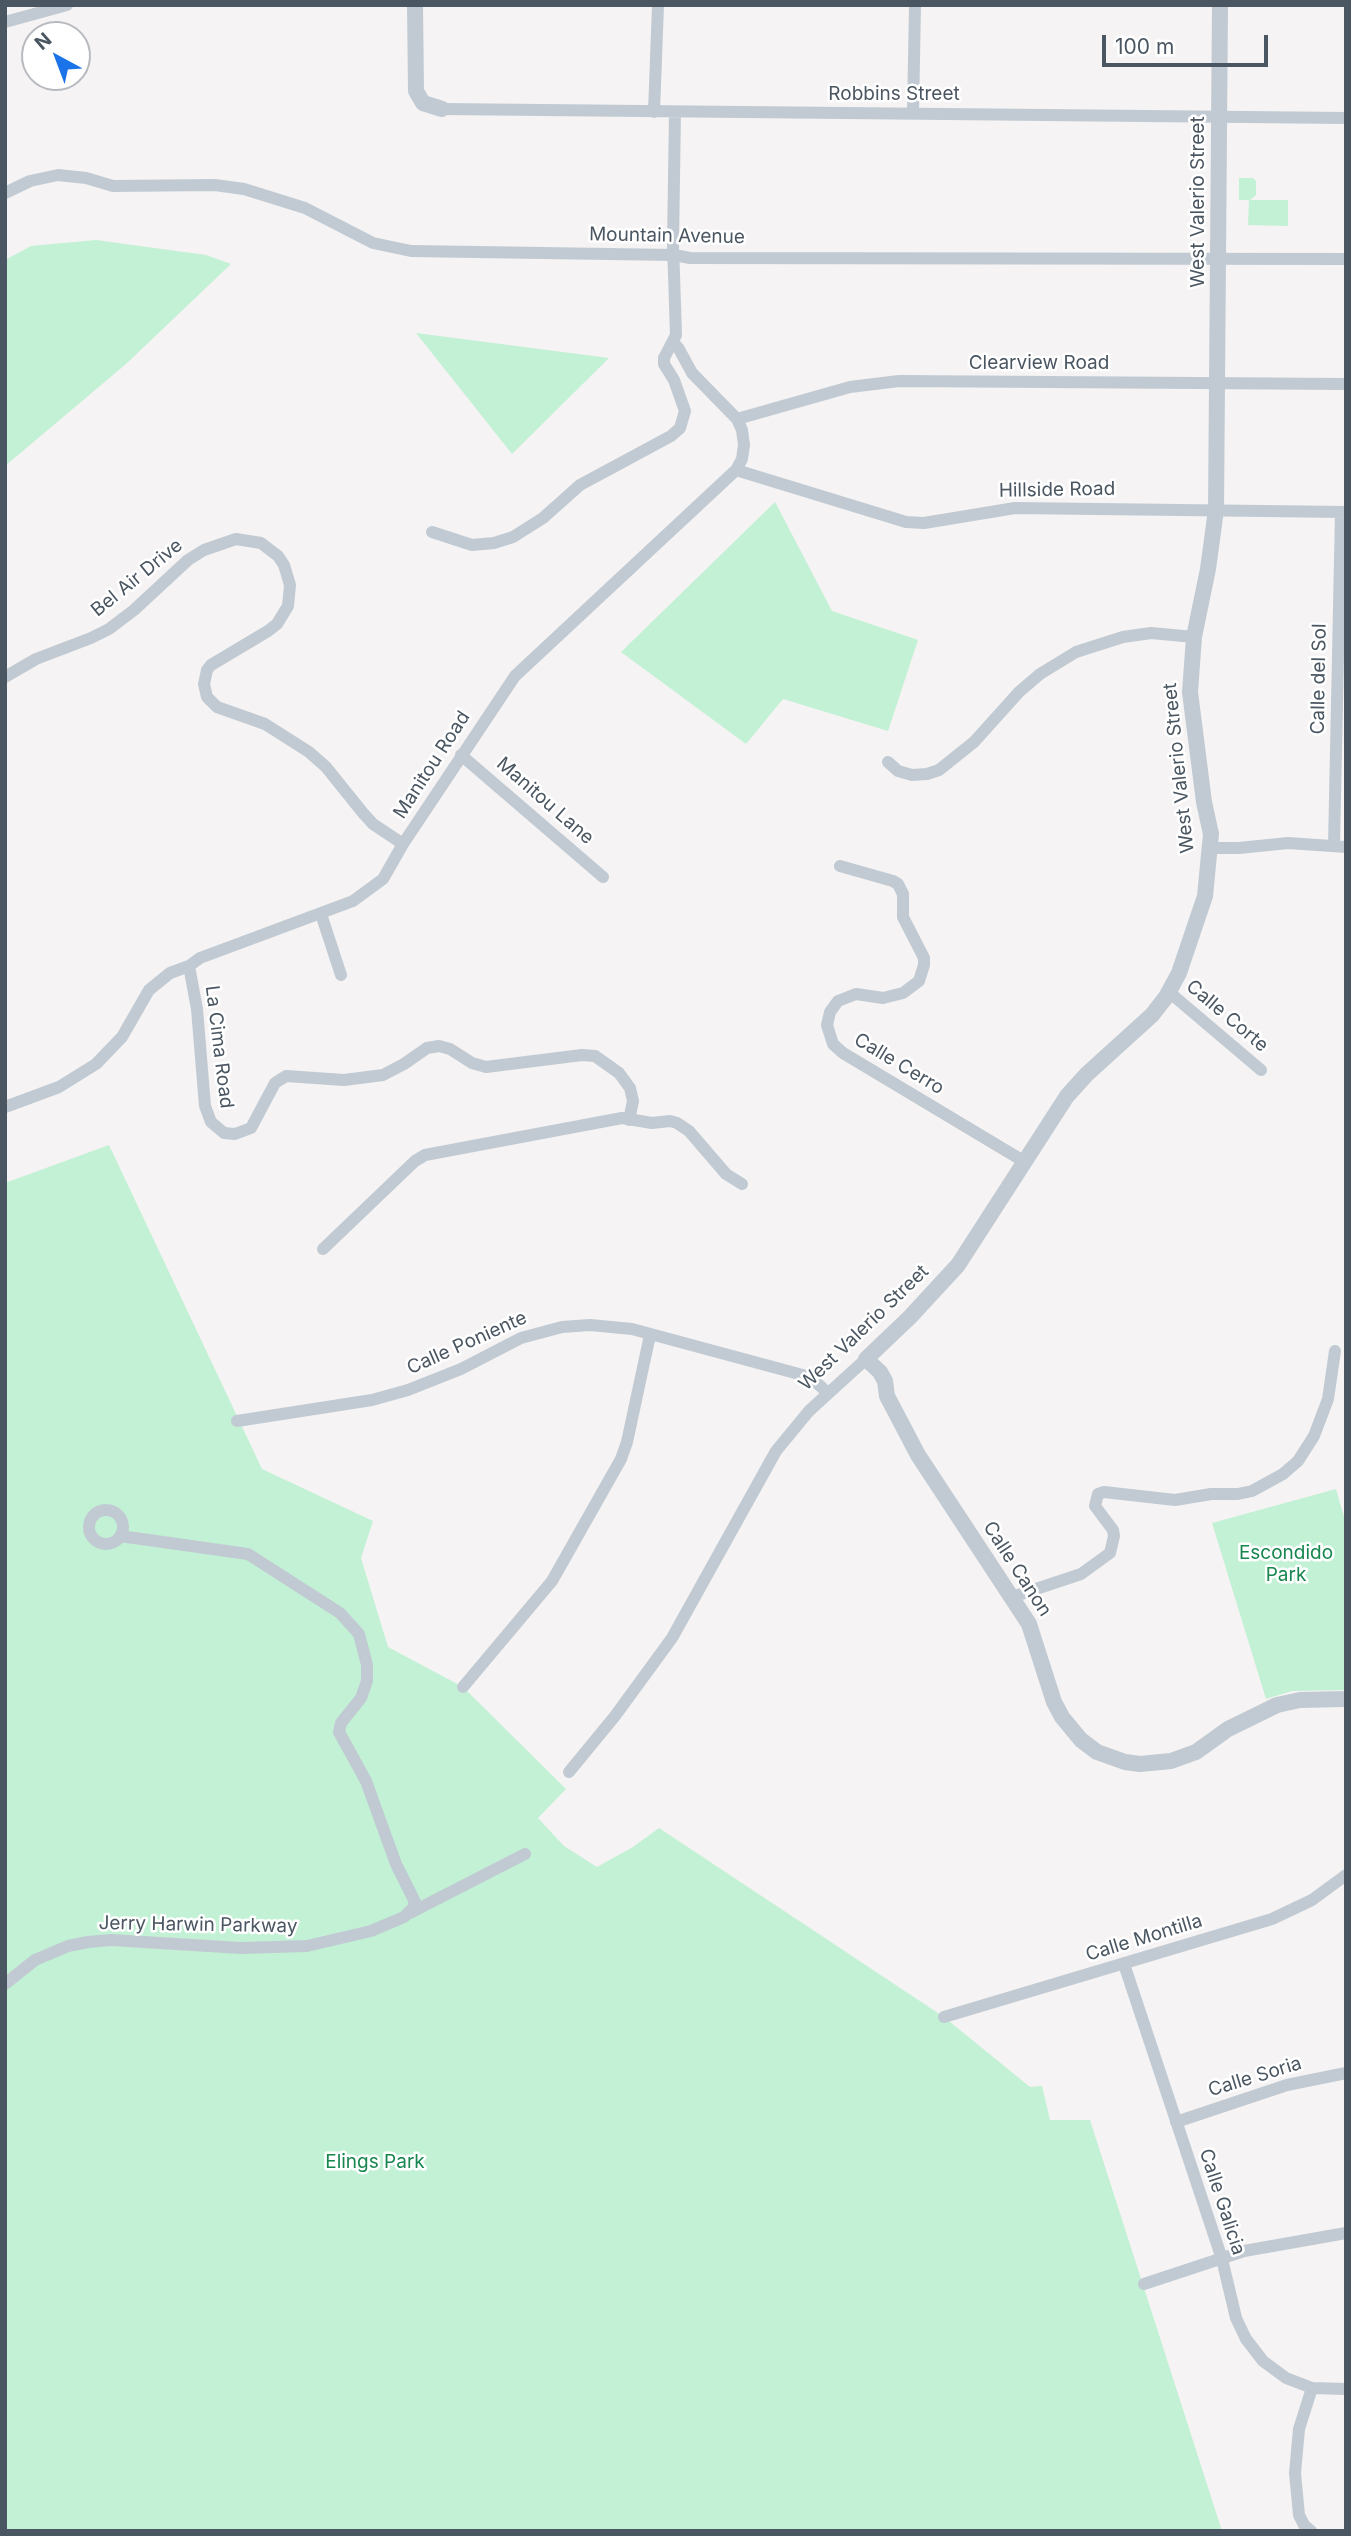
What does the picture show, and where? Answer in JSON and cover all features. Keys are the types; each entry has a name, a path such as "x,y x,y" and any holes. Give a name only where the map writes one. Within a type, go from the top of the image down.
{"street":[{"path":"5,22 67,5"},
{"path":"415,5 416,91 423,103 442,109"},
{"path":"654,112 657,5"},
{"path":"914,113 915,5"},
{"name":"West Valerio Street","path":"569,1772 615,1716 672,1638 776,1451 809,1411 868,1361 958,1265 1069,1094 1101,1060 1152,1015 1179,973 1205,896 1211,848 1190,692 1194,637 1208,569 1216,510 1220,5"},
{"name":"Robbins Street","path":"442,109 1346,118"},
{"path":"432,532 472,545 486,545 513,537 542,518 580,485 676,433 683,423 685,411 674,380 664,364 664,358 676,335 675,111"},
{"name":"Mountain Avenue","path":"5,193 30,181 58,175 86,178 113,186 215,185 244,189 285,200 329,219 373,243 411,251 674,255 690,258 1346,258"},
{"path":"673,342 692,373 737,419 744,445 742,459 736,470"},
{"name":"Clearview Road","path":"737,419 850,387 889,382 1346,384"},
{"name":"Hillside Road","path":"736,470 906,522 924,523 1015,508 1343,512"},
{"name":"Manitou Road","path":"5,1107 59,1087 96,1064 122,1037 149,990 170,973 189,966 200,958 353,901 369,891 384,877 461,755 515,676 736,470"},
{"name":"Calle del Sol","path":"1340,846 1343,512"},
{"name":"Bel Air Drive","path":"5,677 36,659 109,629 134,610 188,559 204,550 236,539 261,543 278,556 284,565 290,585 288,606 277,624 268,631 211,665 204,684 207,697 217,706 275,729 309,752 326,767 363,814 403,844"},
{"path":"888,762 898,771 912,775 939,770 974,742 1019,692 1040,674 1086,648 1123,637 1150,633 1194,637"},
{"name":"Manitou Lane","path":"461,755 603,877"},
{"path":"1211,848 1288,843 1340,846"},
{"name":"Calle Cerro","path":"840,866 898,884 903,894 903,918 924,965 919,981 904,993 883,998 856,994 838,1002 830,1012 827,1025 833,1044 843,1053 1025,1162"},
{"path":"321,914 341,975"},
{"name":"La Cima Road","path":"189,966 197,1009 205,1106 211,1122 224,1133 235,1134 251,1128 275,1083 286,1076 344,1080 383,1074 433,1046 450,1049 472,1063 486,1067 582,1055 595,1056 619,1073 630,1088 633,1101 629,1120"},
{"name":"Calle Corte","path":"1169,992 1261,1070"},
{"path":"323,1249 415,1161 425,1155 622,1118 652,1124 670,1121 677,1123 688,1131 726,1174 742,1184"},
{"name":"Calle Poniente","path":"237,1421 372,1400 408,1390 461,1369 513,1341 541,1331 590,1325 632,1329 810,1377 828,1393"},
{"path":"463,1687 552,1581 621,1459 650,1335"},
{"path":"1012,1597 1081,1574 1110,1553 1114,1536 1095,1506 1098,1494 1104,1492 1175,1500 1211,1494 1238,1494 1252,1491 1283,1474 1298,1461 1314,1436 1328,1399 1335,1351"},
{"name":"Calle Canon","path":"868,1361 878,1368 885,1381 887,1396 918,1455 1034,1634 1054,1702 1062,1717 1081,1740 1110,1758 1139,1764 1181,1758 1196,1752 1248,1717 1277,1705 1300,1700 1346,1699"},
{"path":"120,1536 248,1554 340,1613 359,1634 367,1665 367,1681 361,1698 341,1723 339,1732 366,1781 397,1864 415,1902 410,1913"},
{"name":"Jerry Harwin Parkway","path":"5,1984 35,1960 68,1946 88,1942 110,1940 241,1948 296,1947 336,1941 371,1931 525,1854"},
{"name":"Calle Montilla","path":"944,2017 1272,1919 1312,1900 1346,1875"},
{"name":"Calle Galicia","path":"1124,1964 1222,2259 1239,2326 1253,2351 1280,2374 1312,2388 1346,2389"},
{"name":"Calle Soria","path":"1176,2122 1287,2085 1346,2073"},
{"path":"1144,2284 1274,2244 1346,2233"},
{"path":"1311,2531 1299,2515 1295,2473 1299,2429 1312,2388"}],"green space":[{"path":"1239,178 1253,178 1256,181 1256,195 1250,200 1288,200 1288,226 1248,225 1249,200 1239,200"},
{"path":"96,240 206,255 231,264 126,364 5,466 5,260 31,246"},
{"path":"416,333 609,358 512,454"},
{"path":"775,502 832,611 918,640 888,731 783,699 746,744 621,652"},
{"name":"Elings Park","path":"109,1145 262,1469 373,1521 361,1558 388,1647 463,1687 566,1789 538,1818 564,1846 597,1867 633,1847 659,1828 944,2017 1030,2087 1042,2086 1050,2120 1090,2120 1222,2531 5,2531 5,1183"},
{"name":"Escondido Park","path":"1336,1489 1346,1524 1346,1690 1292,1691 1266,1699 1212,1523"}]}
